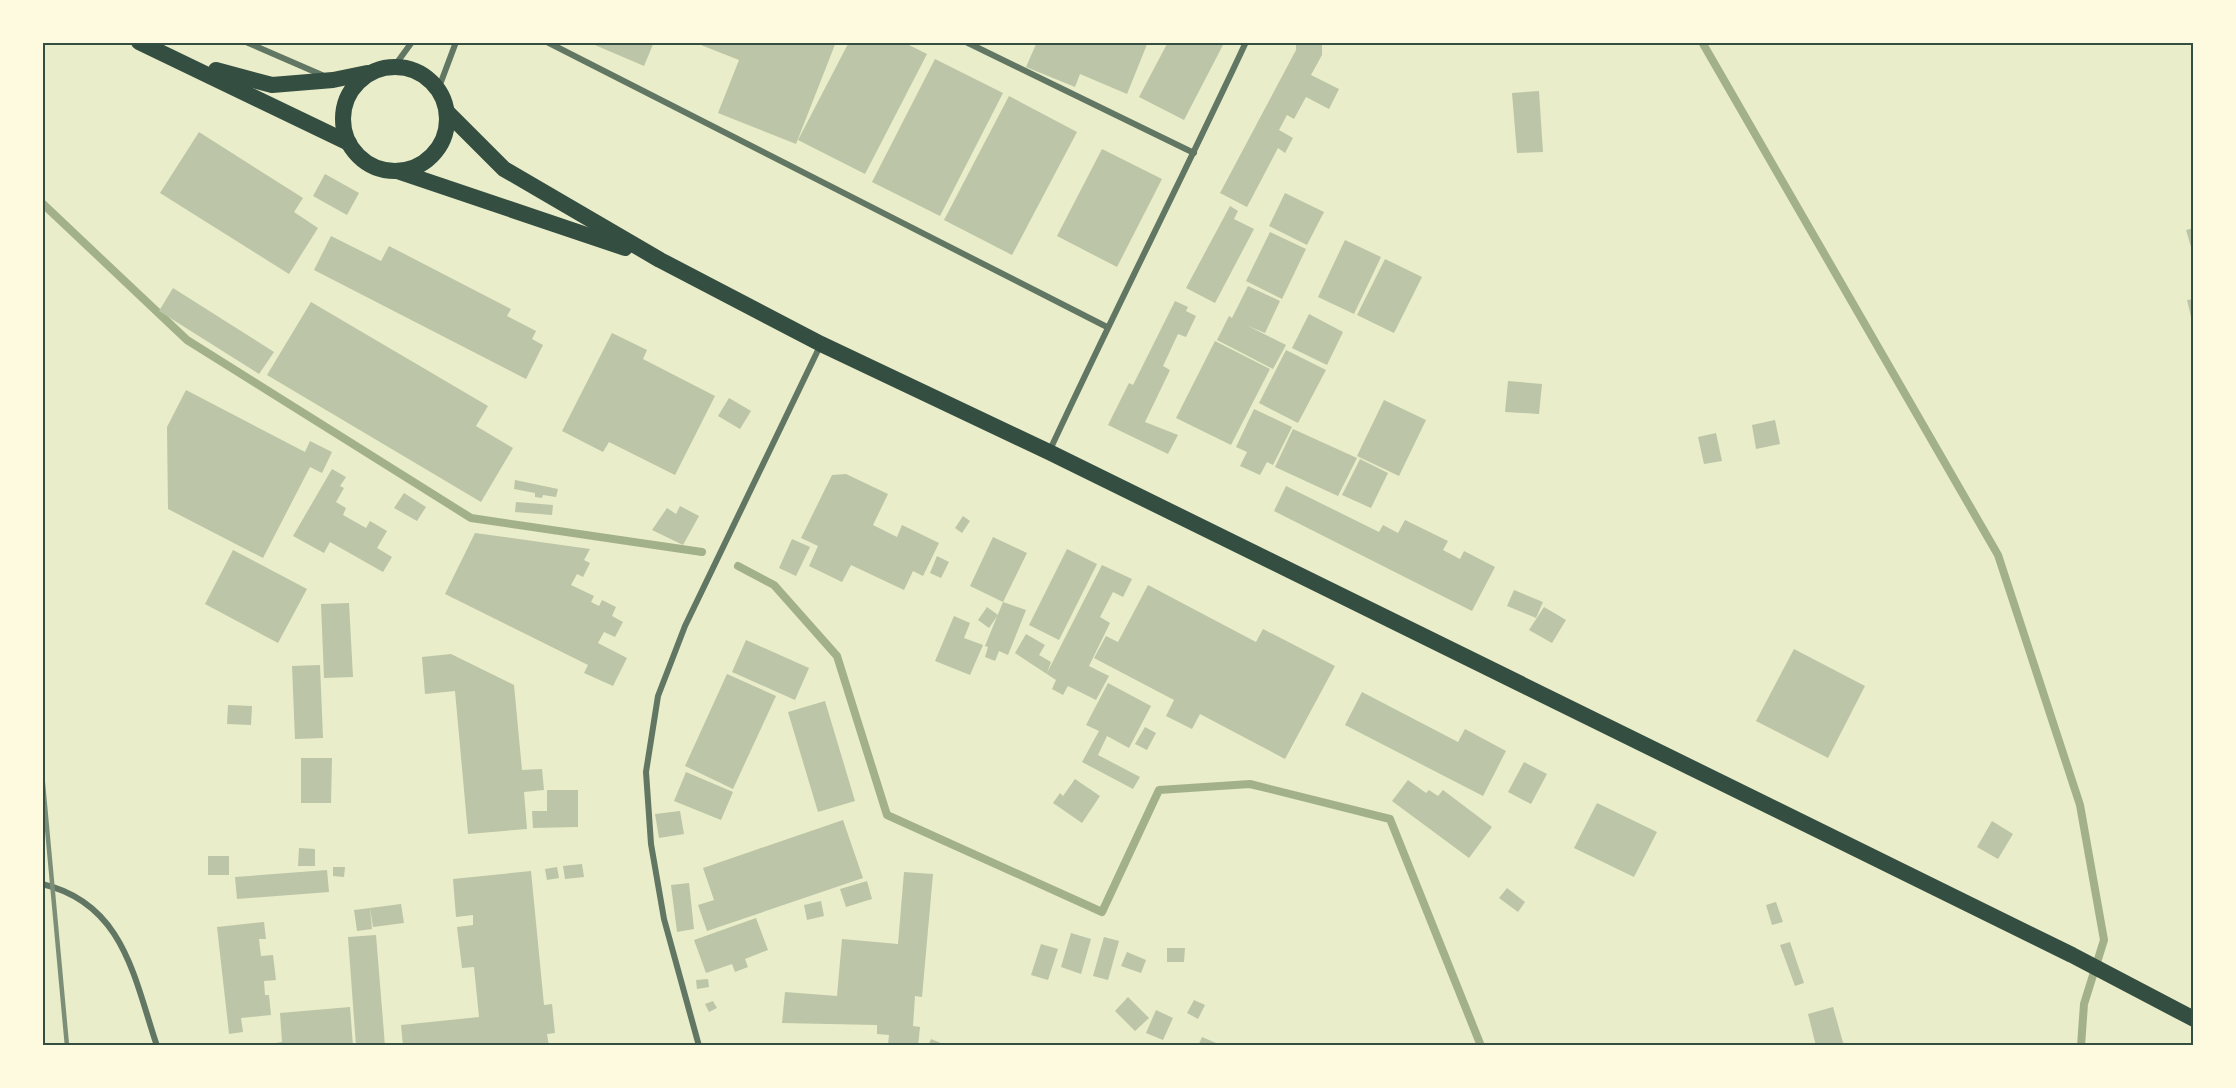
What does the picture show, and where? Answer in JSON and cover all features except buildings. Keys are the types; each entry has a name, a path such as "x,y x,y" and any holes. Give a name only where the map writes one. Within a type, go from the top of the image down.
{"highway":[{"path":"139,42 349,143"},
{"path":"177,60 272,85 333,80 381,68 411,69 426,77 438,90 447,112 504,169 660,260 821,344 1049,452 2072,955 2194,1019"},
{"path":"371,72 356,83 348,95 343,111 344,128 349,143 357,155 368,164 381,169 396,170 412,167 427,159 438,147 446,130 447,112"},
{"path":"396,170 660,260"}],"street":[{"path":"246,42 333,80"},
{"path":"393,68 412,42"},
{"path":"438,90 456,42"},
{"path":"547,42 1107,327"},
{"path":"966,42 1194,153"},
{"path":"1049,452 1107,327 1194,153 1246,42"},
{"path":"699,1046 664,920 651,844 646,772 658,696 685,626 821,344"},
{"path":"42,884 72,895 97,911 112,930 127,954 157,1046"}],"waterway":[{"path":"1702,42 1998,555 2080,805 2104,940 2084,1004 2081,1046"},
{"path":"42,203 187,340 471,518 702,552"},
{"path":"738,566 774,585 837,656 887,815 1102,912 1159,790 1250,784 1390,819 1481,1046"}],"railway":[{"path":"42,773 67,1046"}]}
